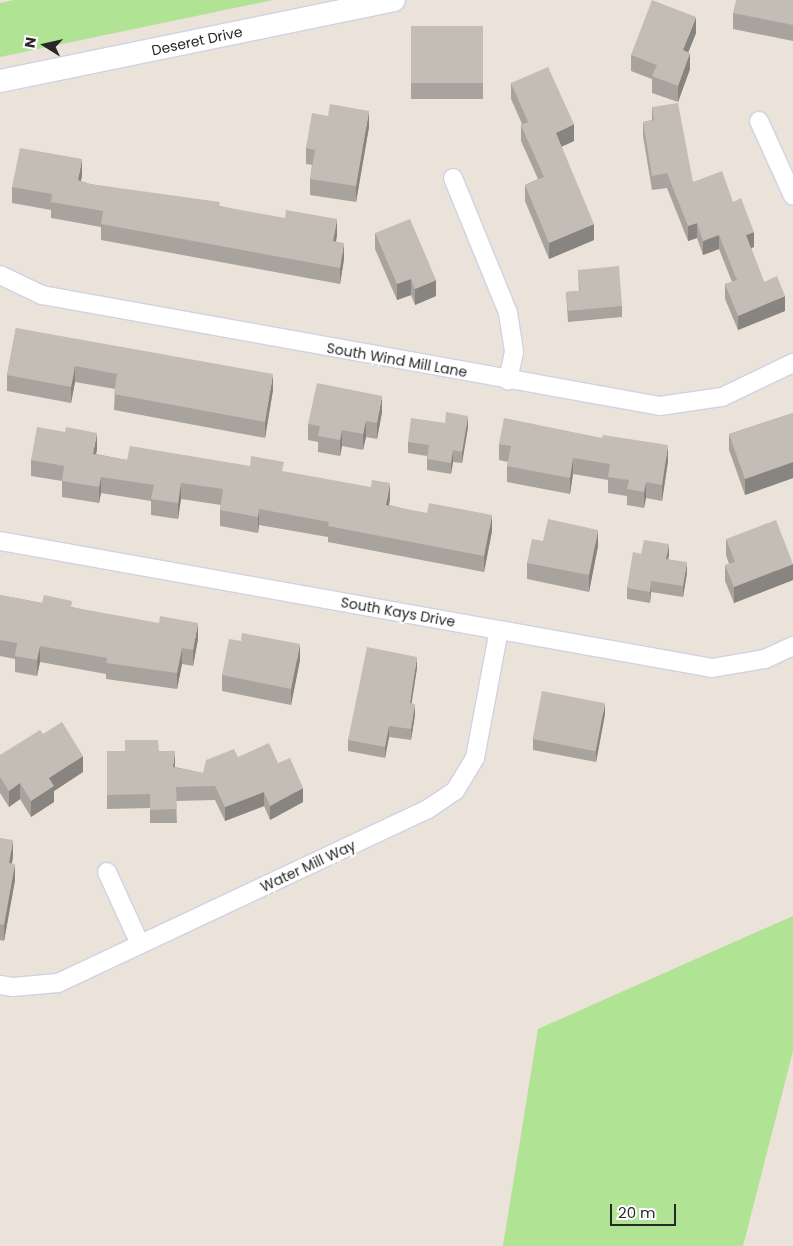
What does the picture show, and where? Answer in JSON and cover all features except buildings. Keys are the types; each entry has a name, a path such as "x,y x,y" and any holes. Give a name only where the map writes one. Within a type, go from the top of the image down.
{"street":[{"name":"Deseret Drive","path":"0,81 394,0"},
{"path":"758,121 793,196"},
{"path":"453,178 508,313 514,352 508,380"},
{"name":"South Wind Mill Lane","path":"0,274 42,295 660,406 722,397 793,363"},
{"name":"South Kays Drive","path":"0,541 712,668 765,659 793,646"},
{"name":"Water Mill Way","path":"0,985 13,987 58,983 428,809 455,792 475,758 499,630"},
{"path":"107,872 140,944"}],"green space":[{"path":"14,0 273,0 0,57 0,3"},
{"path":"793,916 793,1051 743,1246 503,1246 538,1029"}]}
